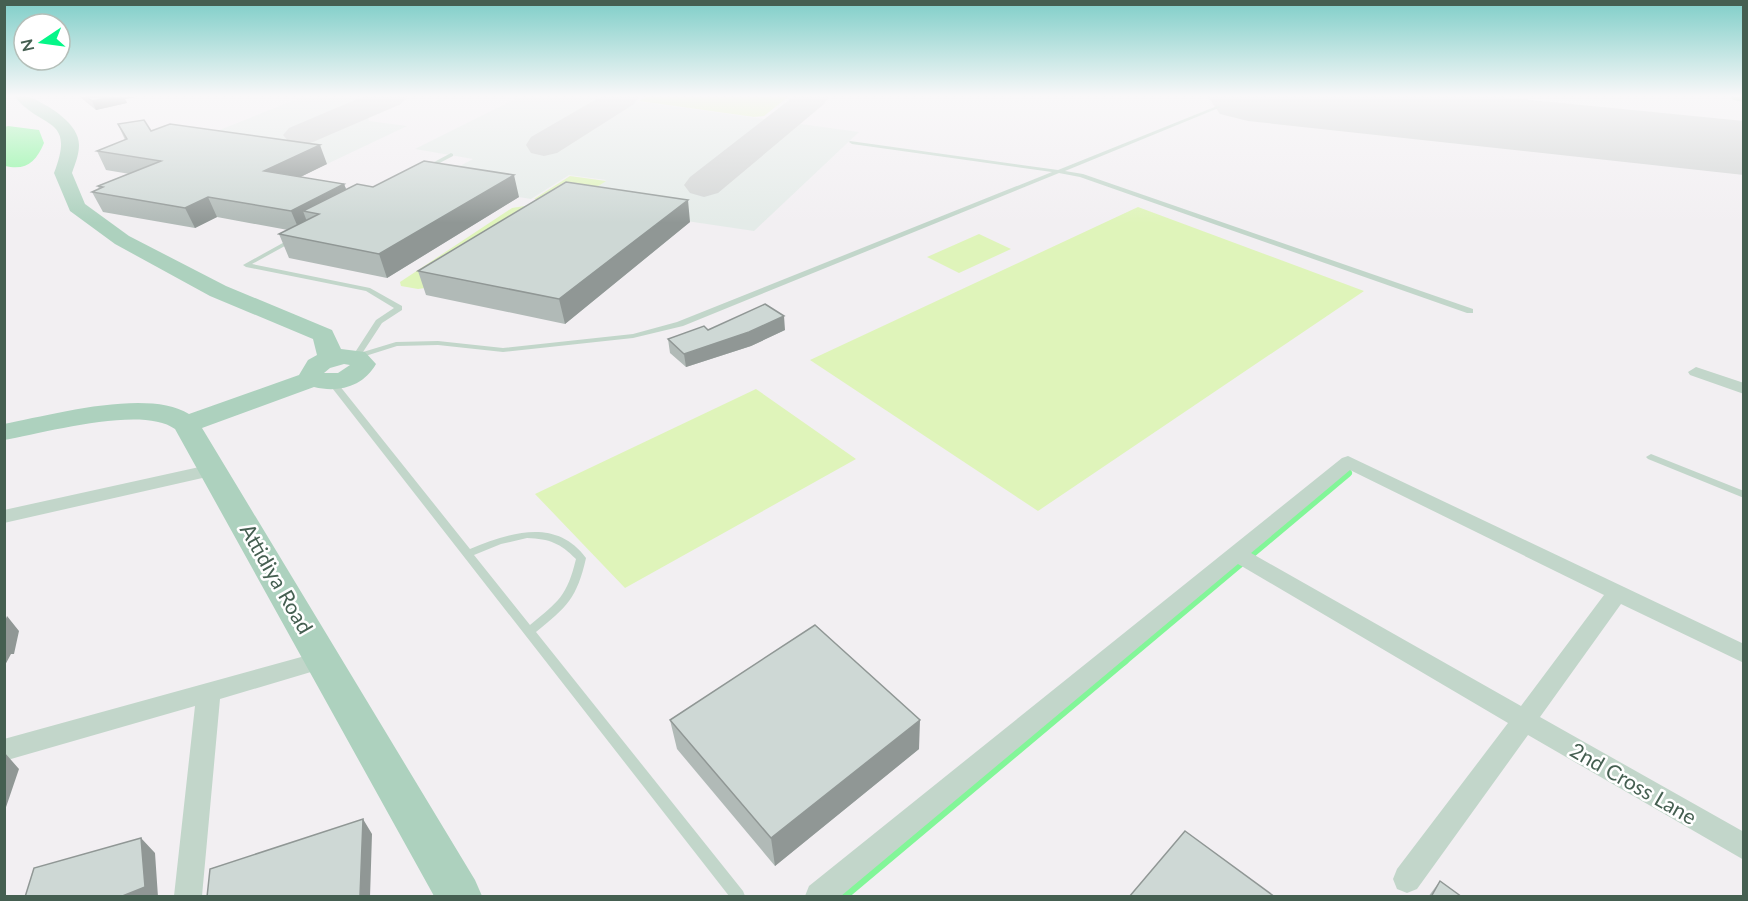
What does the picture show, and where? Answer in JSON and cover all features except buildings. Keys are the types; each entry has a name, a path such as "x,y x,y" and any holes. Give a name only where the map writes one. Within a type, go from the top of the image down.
{"main road":[{"path":"71,139 72,143 63,173 77,207 122,240 218,291 324,335 325,373"},
{"path":"4,432 117,413 146,411 172,415 186,424 325,373 356,357"},
{"name":"Attidiya Road","path":"186,424 459,897"}],"street":[{"path":"1696,372 1743,389"},
{"path":"819,897 1348,462 1743,654"},
{"path":"4,517 213,470"},
{"name":"2nd Cross Lane","path":"1237,554 1743,847"},
{"path":"1407,879 1618,592"},
{"path":"4,750 323,660"},
{"path":"188,897 209,692"}],"lane":[{"path":"356,357 396,344 438,343 503,350 633,336 680,324 1141,139"},
{"path":"852,142 1081,175 1470,311"},
{"path":"420,171 451,155"},
{"path":"297,237 246,265 368,289 399,308 380,321 356,357"},
{"path":"325,373 738,897"},
{"path":"1651,457 1743,495"},
{"path":"467,554 496,541 522,536 550,534 570,544 581,558 576,583 567,601 529,632"}],"shaded area":[{"path":"5,139 42,139 44,143 34,160 24,166 5,166"},
{"path":"197,139 380,139 327,164 187,143"},
{"path":"435,139 852,139 754,231 572,204 606,180 569,175 531,199 430,182 473,159 415,149"},
{"path":"570,176 606,181 571,204 534,199"},
{"path":"531,205 432,287 418,289 401,286 400,282 512,208"},
{"path":"1138,207 1364,291 1038,511 810,360"},
{"path":"979,234 1011,249 959,273 927,257"},
{"path":"756,389 856,459 625,588 535,494"}],"waterway":[{"path":"1123,662 1348,473"},
{"path":"843,896 1124,660"}],"taxiway":[{"path":"544,145 554,139"},
{"path":"704,185 761,139"}],"runway":[{"path":"1657,139 1744,148"}]}
